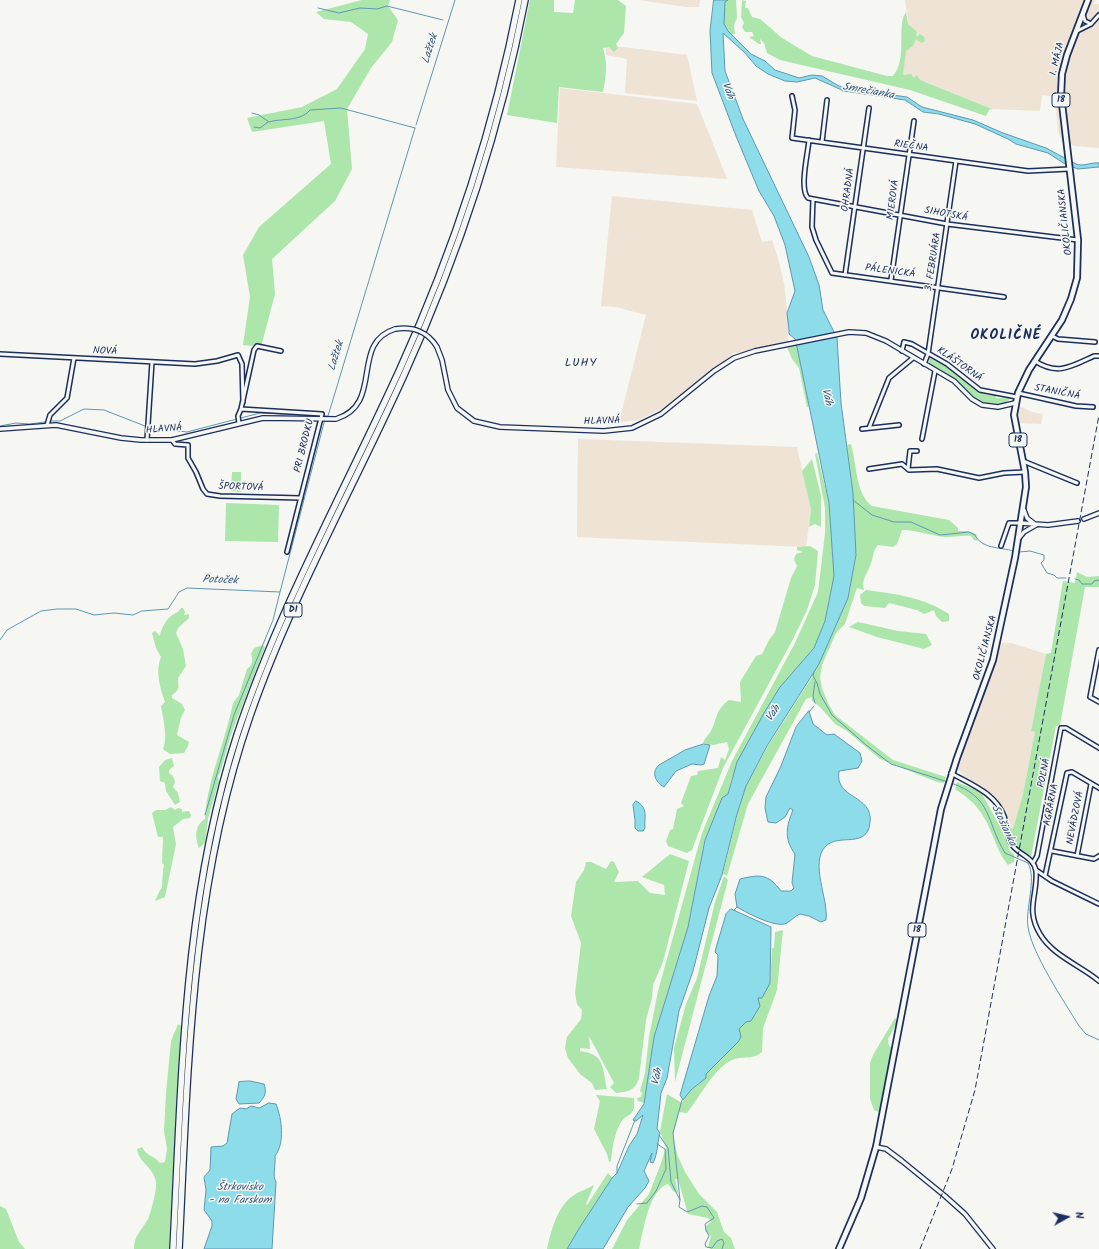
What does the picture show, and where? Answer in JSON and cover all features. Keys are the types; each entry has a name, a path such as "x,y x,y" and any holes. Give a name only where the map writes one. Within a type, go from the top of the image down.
{"highway":[{"name":"D1","path":"173,1249 184,1041 191,963 205,864 225,775 244,714 274,638 399,372 449,252 478,168 494,113 519,0"},
{"name":"D1","path":"180,1249 187,1085 196,964 209,870 235,763 259,691 279,640 405,374 455,255 481,179 500,114 525,0"}],"main road":[{"name":"1. MÁJA","path":"1066,149 1061,106 1061,84 1065,63 1088,0"},
{"name":"OKOLIČIANSKA","path":"951,773 993,660 1021,523 1026,487 1025,472 1015,422 1015,403 1017,395 1035,360 1052,336 1066,311 1076,284 1079,264 1078,240 1066,149"},
{"name":"18","path":"838,1249 861,1198 876,1147 932,850 951,773"}],"street":[{"path":"1083,15 1085,21 1091,24"},
{"path":"1076,32 1091,24 1099,15"},
{"name":"RIEČNA","path":"792,96 795,110 792,138 1028,171 1069,168"},
{"path":"822,142 828,100"},
{"name":"OHRADNÁ","path":"845,275 869,108"},
{"name":"MIEROVÁ","path":"891,280 914,121"},
{"path":"809,140 804,192 806,197 813,199 811,223 816,240 831,272 845,275"},
{"name":"3. FEBRUÁRA","path":"924,364 928,354 956,161"},
{"name":"SIHOTSKÁ","path":"813,199 947,224 1078,240"},
{"name":"PÁLENICKÁ","path":"845,275 891,280 1004,297"},
{"name":"HLAVNÁ","path":"0,429 17,429 47,425 71,426 121,438 172,440 187,437 239,419 322,418 328,420 343,416 356,407 365,389 369,358 374,344 382,336 395,329 407,328 421,331 431,338 437,347 452,401 459,410 474,422 500,427 604,431 629,428 654,418 714,371 734,358 755,351 839,333"},
{"name":"KLÁŠTORNÁ","path":"839,333 866,333 879,338 954,381 972,399 982,405 998,407 1015,403"},
{"path":"1052,336 1058,339 1095,342"},
{"name":"KLÁŠTORNÁ","path":"902,351 902,345 907,342 947,364 980,390 1017,395"},
{"path":"239,419 252,356 257,346 281,351"},
{"name":"NOVÁ","path":"0,354 195,364 209,363 238,355 242,364 243,402"},
{"path":"1035,360 1048,368 1063,369 1094,356 1099,356"},
{"path":"47,425 50,414 62,405 67,398 74,358"},
{"path":"869,428 889,378 913,358"},
{"path":"147,440 152,362"},
{"path":"922,440 935,371"},
{"name":"STANIČNÁ","path":"1017,395 1076,406 1093,407"},
{"name":"PRI BRODKU","path":"241,409 322,418 287,552"},
{"path":"862,429 899,425"},
{"name":"ŠPORTOVÁ","path":"172,440 175,444 188,445 188,458 205,492 211,495 300,498"},
{"path":"908,469 910,452 917,451"},
{"path":"1023,461 1077,483"},
{"path":"870,469 901,464 908,469 937,469 979,478 1004,473 1025,472"},
{"path":"1023,508 1027,518 1036,525"},
{"path":"1084,519 1099,513"},
{"path":"1001,546 1009,523 1036,525 1078,521"},
{"path":"1018,539 1024,532 1036,525"},
{"path":"1099,650 1098,667 1090,697 1099,702"},
{"name":"POĽNÁ","path":"1033,863 1037,856 1062,728 1066,728 1099,748"},
{"name":"AGRÁRNA","path":"1045,876 1052,851 1067,773 1072,772 1099,788"},
{"path":"951,773 986,792 994,799 1004,816 1011,844 1033,863 1036,870 1032,905 1034,920 1039,933 1054,949 1099,981"},
{"name":"NEVÄDZOVÁ","path":"1077,856 1091,784"},
{"path":"1052,851 1094,859 1099,856"},
{"path":"1036,870 1099,904"},
{"path":"876,1147 886,1149 945,1196 965,1214 993,1249"}],"shaded area":[{"path":"639,0 700,0 699,7 686,7"},
{"path":"905,0 1095,0 1094,4 1099,4 1099,148 1075,146 1062,142 1058,131 1055,97 1042,95 1040,111 992,109 928,83 903,76 908,21"},
{"path":"606,45 687,55 697,101 625,93 627,59 606,55"},
{"path":"560,88 697,104 727,179 556,167"},
{"path":"612,196 752,210 762,242 772,240 779,262 784,283 788,318 793,329 789,330 787,347 734,353 665,407 639,420 619,422 646,315 616,307 601,306"},
{"path":"1019,406 1032,412 1043,414 1041,424 1019,423"},
{"path":"578,439 797,447 811,509 806,547 577,537"},
{"path":"998,643 1011,643 1046,654 1031,731 1035,732 1023,794 1013,829 1009,828 1005,812 996,797 983,787 970,781 954,766"}],"green space":[{"path":"362,0 390,0 388,6 398,20 392,42 371,68 347,109 352,169 335,201 272,259 275,294 261,347 243,345 250,297 243,255 259,227 331,164 324,121 252,132 247,118 302,107 337,89 365,49 368,34 351,22 324,19 316,12"},
{"path":"530,0 554,0 554,12 573,13 575,0 618,0 626,6 624,33 616,44 618,48 614,52 609,47 603,48 606,59 606,70 603,92 559,87 557,123 507,115"},
{"path":"728,0 736,0 737,18 734,25 735,34 731,34 723,24 725,2"},
{"path":"742,0 746,1 745,8 748,8 752,17 760,19 782,38 812,56 887,76 893,76 900,61 902,25 906,12 908,24 917,32 917,37 920,34 924,37 925,41 921,43 916,39 913,46 906,51 903,75 911,74 914,78 917,75 920,80 992,109 989,110 986,116 910,90 780,60 767,53 764,43 760,39 761,44 749,37 754,36 752,32 745,32 742,27 744,23 741,17"},
{"path":"797,344 809,407 807,407 799,368 792,359 787,347"},
{"path":"929,358 941,361 982,393 996,395 996,398 1011,398 1003,404 996,406 982,402 946,374 929,365"},
{"path":"851,444 859,486 862,494 872,506 949,520 958,528 958,531 968,531 976,534 978,541 974,540 971,536 946,537 902,530 897,544 893,547 878,545 864,580 864,590 857,588 845,624 836,633 822,665 820,677 822,688 835,715 893,760 946,777 944,783 937,782 880,759 847,731 835,724 820,707 812,701 812,697 806,699 748,804 727,876 723,874 746,786 768,746 812,677 848,598 856,555 853,493 847,445"},
{"path":"817,453 829,503 834,576 825,621 814,648 780,687 731,780 728,794 705,839 688,927 654,1037 644,1103 638,1101 637,1098 641,1097 642,1093 640,1091 645,1073 649,1037 658,991 702,833 732,761 795,643 818,592 825,533 825,508 815,454"},
{"path":"812,459 821,496 821,527 815,524 809,527 811,509 802,471"},
{"path":"232,472 241,472 241,492 231,491"},
{"path":"226,503 279,505 278,542 225,541"},
{"path":"810,546 818,551 815,585 807,610 792,641 723,768 692,850 687,853 668,846 666,841 670,830 673,829 677,809 684,806 681,803 691,776 697,775 698,771 718,768 721,757 725,760 729,749 727,742 713,745 703,743 711,731 722,707 729,700 741,702 740,682 756,656 762,654 775,632 791,578 797,566 794,559 796,554 803,552 797,550 797,547"},
{"path":"1077,572 1087,577 1099,576 1099,587 1085,587 1060,725 1056,726 1031,857 1016,846 1009,828 1013,829 1023,794 1035,732 1031,731 1046,654 1051,653 1063,581 1075,583"},
{"path":"866,590 899,595 919,600 939,608 949,614 949,621 942,622 936,616 934,610 924,614 917,610 889,603 885,608 864,606 861,603 860,595"},
{"path":"183,608 185,612 184,615 189,614 189,618 178,628 176,633 183,649 186,666 178,678 178,688 172,695 172,698 182,704 185,710 181,717 177,735 189,742 184,753 170,754 163,749 165,734 161,706 165,702 158,674 161,657 156,648 152,633 155,631 160,636 162,628 167,620"},
{"path":"858,622 898,631 926,634 932,645 924,649 877,637 849,627"},
{"path":"263,645 265,647 231,735 218,776 219,781 208,819 205,843 199,848 196,832 201,822 205,819 209,790 233,703 239,695 247,669 251,664 251,654 254,648"},
{"path":"172,758 174,766 169,770 169,773 173,776 175,782 173,787 178,793 180,802 175,805 166,791 165,783 160,781 159,767 165,760"},
{"path":"957,782 981,792 1002,830 1010,851 1014,854 1014,862 1008,865 1005,861 989,826 978,808 968,798 955,789"},
{"path":"171,807 175,810 178,808 182,809 182,812 189,811 191,815 190,818 183,819 173,827 176,844 165,897 155,901 162,888 164,865 162,863 163,837 158,837 152,813 156,810 165,810"},
{"path":"670,854 689,861 663,962 653,985 652,998 646,1020 639,1078 635,1086 630,1090 616,1093 610,1087 614,1083 589,1036 590,1049 580,1048 580,1051 594,1055 601,1063 607,1089 595,1090 592,1083 580,1074 568,1058 565,1048 567,1037 581,1019 582,1010 577,1004 575,993 581,943 571,916 576,882 584,870 586,862 591,862 606,869 611,861 614,862 619,872 614,882 638,881 650,893 665,895 664,885 642,877"},
{"path":"724,876 728,880 675,1082 674,1048 686,1004 697,978 715,902"},
{"path":"783,930 777,990 763,1028 762,1052 751,1057 732,1060 719,1069 687,1113 679,1112 673,1135 677,1154 685,1172 699,1194 717,1212 724,1232 731,1238 735,1249 711,1249 708,1247 711,1236 705,1231 706,1226 711,1222 708,1218 688,1214 678,1179 675,1179 678,1193 673,1191 668,1184 661,1188 656,1194 648,1212 639,1249 612,1249 627,1220 649,1194 660,1166 666,1148 660,1131 667,1094 682,1103 686,1095 706,1078 706,1074 723,1058 738,1029 746,1022 758,998 770,983 772,948 774,948 775,932"},
{"path":"895,1018 898,1021 888,1039 889,1046 893,1048 879,1112 874,1110 870,1099 870,1063 873,1055"},
{"path":"178,1024 181,1026 169,1249 134,1249 135,1240 148,1219 154,1201 156,1186 153,1173 140,1158 137,1149 142,1147 160,1163 165,1162 167,1149 164,1131 166,1093 171,1041"},
{"path":"596,1095 634,1098 634,1109 622,1120 616,1132 611,1161 609,1162 607,1154 594,1129 600,1101"},
{"path":"608,1173 612,1178 567,1249 547,1249 553,1225 560,1210 570,1198 594,1185 586,1204 587,1205"},
{"path":"0,1206 6,1209 19,1242 25,1249 0,1249"}],"water":[{"path":"714,0 728,0 725,2 724,24 728,31 751,54 765,61 775,70 799,78 812,75 822,76 839,86 850,89 907,97 922,107 973,120 1003,133 1046,148 1076,164 1081,165 1099,163 1099,167 1078,169 1065,164 1048,153 1016,144 975,124 939,114 923,112 905,100 844,91 815,78 797,82 785,81 768,74 756,66 745,53 723,33 725,71 743,119 809,257 819,285 823,310 837,338 841,403 853,493 856,555 848,598 819,664 767,746 746,786 737,814 722,875 709,908 693,971 679,1011 667,1078 661,1093 657,1129 660,1133 657,1152 653,1163 650,1162 652,1153 644,1171 649,1181 645,1188 628,1207 603,1249 567,1249 612,1178 617,1173 629,1146 637,1134 643,1115 636,1121 633,1120 644,1104 654,1037 688,927 705,840 722,798 728,794 737,762 764,713 780,687 814,648 825,621 834,576 829,503 797,347 795,339 789,334 787,313 795,291 785,245 774,216 759,191 712,73 710,31"},
{"path":"809,711 813,724 827,735 834,734 860,753 862,761 858,768 839,771 839,780 842,787 848,793 861,801 866,807 870,814 870,823 868,831 864,836 832,842 826,846 821,853 819,871 825,902 826,920 821,922 809,916 800,914 787,923 776,924 762,920 737,907 735,894 740,879 753,876 768,878 781,891 791,891 794,888 792,883 795,854 789,843 787,833 793,810 790,808 785,817 776,823 768,822 765,808 766,797 781,766 796,727"},
{"path":"704,744 710,745 704,764 692,764 676,771 664,787 656,780 655,771 659,765 685,750"},
{"path":"636,801 643,807 644,810 645,828 643,831 638,831 635,828 633,805"},
{"path":"731,909 771,927 770,983 762,998 758,998 760,1006 751,1021 746,1022 739,1029 741,1037 738,1042 706,1074 706,1078 691,1090 683,1100 680,1095 709,996 717,976 718,955 715,952 716,948 726,914"},
{"path":"250,1081 264,1084 265,1092 263,1099 259,1103 239,1104 236,1099 239,1082"},
{"name":"Štrkovisko - na Farskom","path":"269,1103 276,1104 282,1131 280,1144 275,1156 274,1176 276,1182 272,1249 204,1249 212,1226 212,1221 204,1210 206,1190 204,1177 210,1170 211,1147 223,1146 227,1143 232,1114 240,1108 246,1109 251,1106 259,1108"}],"waterway":[{"name":"Lažtek","path":"416,125 455,0"},
{"path":"318,8 339,13 360,8 377,9 387,6 443,20"},
{"path":"252,113 259,115 269,122 296,118 306,114 310,110 341,108 415,128"},
{"path":"254,127 260,128 268,122"},
{"name":"Lažtek","path":"151,428 187,432 260,413 328,416 415,128"},
{"name":"Lažtek","path":"49,421 60,421 84,409 104,410 145,426"},
{"name":"Potoček","path":"0,640 7,630 41,611 76,609 94,615 114,613 133,615 142,611 168,609 179,592 187,588 280,592 325,419"},
{"name":"Lažtek","path":"0,426 16,423 30,424 45,422"},
{"path":"853,500 872,515 894,522 911,522 940,535 969,532 975,535 978,540 986,545 1014,551"},
{"path":"1019,552 1030,551 1044,555 1044,560 1041,563 1047,573 1054,575 1057,578 1066,578"},
{"path":"1075,579 1079,580 1082,584 1092,584 1094,581 1099,580"},
{"path":"205,815 234,715 273,620 280,592"},
{"name":"Stošianka","path":"814,672 813,676 820,694 832,715 866,745 891,764 948,782"},
{"path":"815,682 813,696 815,703"},
{"path":"809,712 814,706"},
{"name":"Stošianka","path":"951,783 965,789 982,803 1005,853 1028,863 1031,877 1028,927 1031,938 1049,977 1079,1026 1086,1034 1099,1040"},
{"path":"734,910 737,907"},
{"path":"680,1200 673,1133 682,1100"},
{"path":"617,1173 617,1166 635,1120"},
{"path":"659,1135 668,1148 671,1182 680,1200 679,1207 687,1212 702,1206 707,1207 714,1218 705,1224 709,1236 705,1244 706,1247 712,1248 717,1241 722,1239 724,1243 722,1249"},
{"path":"637,1204 647,1203 656,1191 666,1169 665,1149 657,1144"}],"railway":[{"path":"920,1249 952,1169 975,1090 1099,415"}],"district":[{"name":"OKOLIČNÉ","path":"1006,337"},
{"name":"LUHY","path":"581,364"}],"water label":[{"name":"Váh","path":"727,91"},
{"name":"Smrečianka","path":"868,92"},
{"name":"Váh","path":"826,397"},
{"name":"Váh","path":"774,714"},
{"name":"Váh","path":"658,1077"}]}
